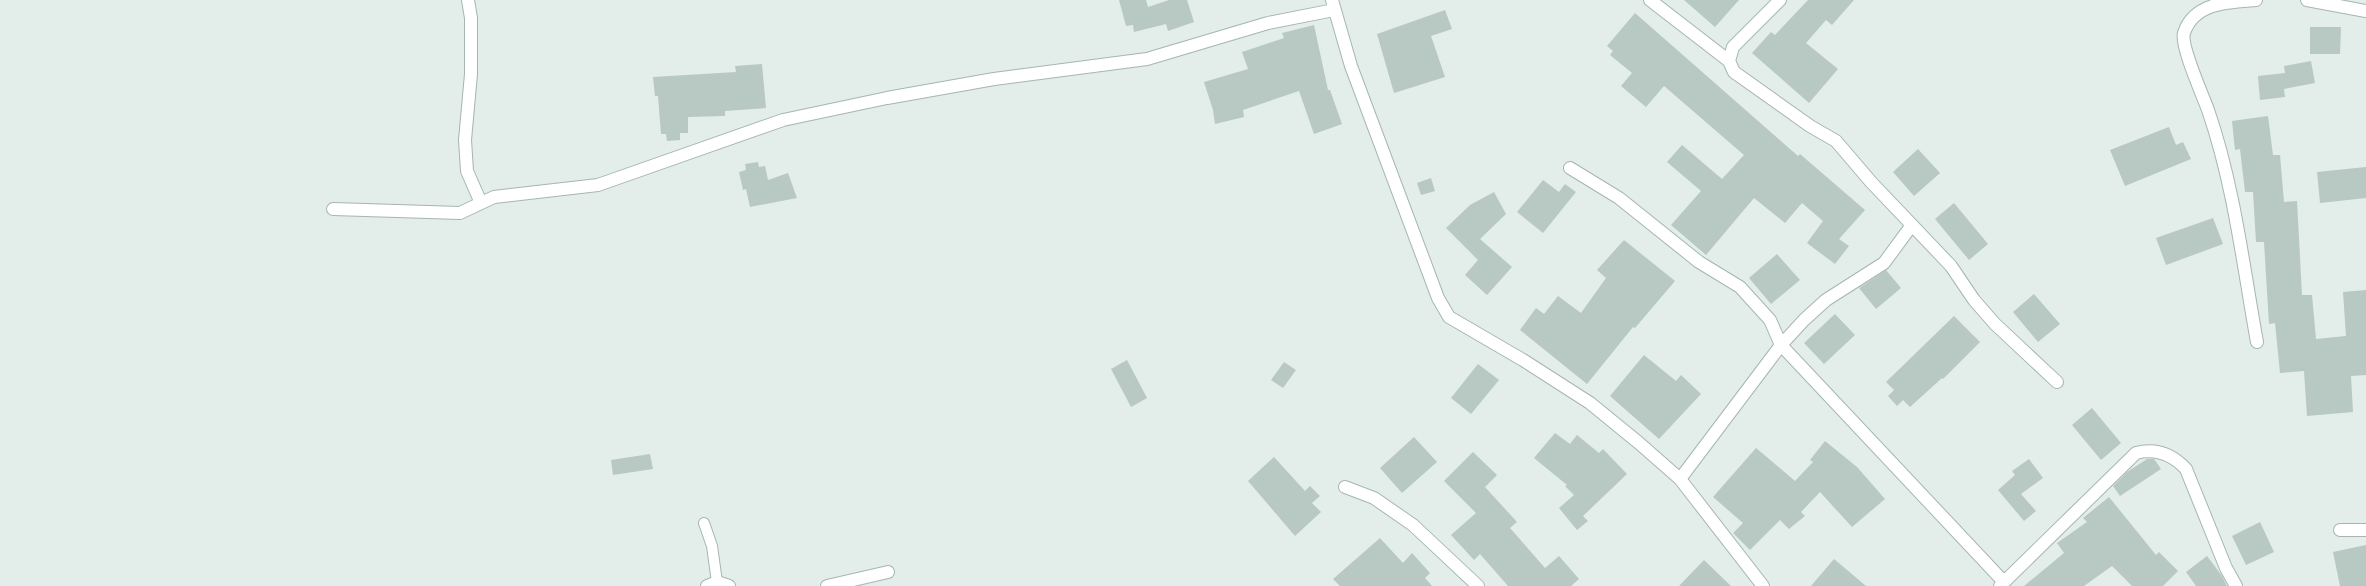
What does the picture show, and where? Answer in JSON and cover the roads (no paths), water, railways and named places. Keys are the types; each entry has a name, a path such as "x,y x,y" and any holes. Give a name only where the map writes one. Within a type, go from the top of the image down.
{"street":[{"path":"468,0 471,18 471,74 465,140 467,171 481,203"},
{"path":"1650,0 1729,61 1734,72 1739,76 1810,126 1836,141 1951,266 1974,300 1995,324 2057,382"},
{"path":"1729,61 1733,47 1780,0"},
{"path":"2256,0 2220,3 2200,11 2189,22 2184,34 2187,54 2209,112 2228,178 2257,342"},
{"path":"2307,0 2366,11"},
{"path":"333,209 460,213 494,198 598,185 790,119 887,98 994,79 1147,59 1333,5 1351,66 1438,298 1449,317 1523,360 1590,403 1680,479 1763,586"},
{"path":"1570,168 1619,198 1699,262 1740,287 1770,320 1781,345 2002,584 2136,453 2151,449 2178,460 2186,469 2226,568 2236,586"},
{"path":"1680,479 1781,345 1804,320 1826,300 1884,263 1912,225"},
{"path":"1345,487 1374,498 1413,525 1478,586"},
{"path":"2340,530 2366,530"},
{"path":"827,586 888,572"},
{"path":"712,584 729,586"}],"lane":[{"path":"704,523 712,546 712,584"}]}
